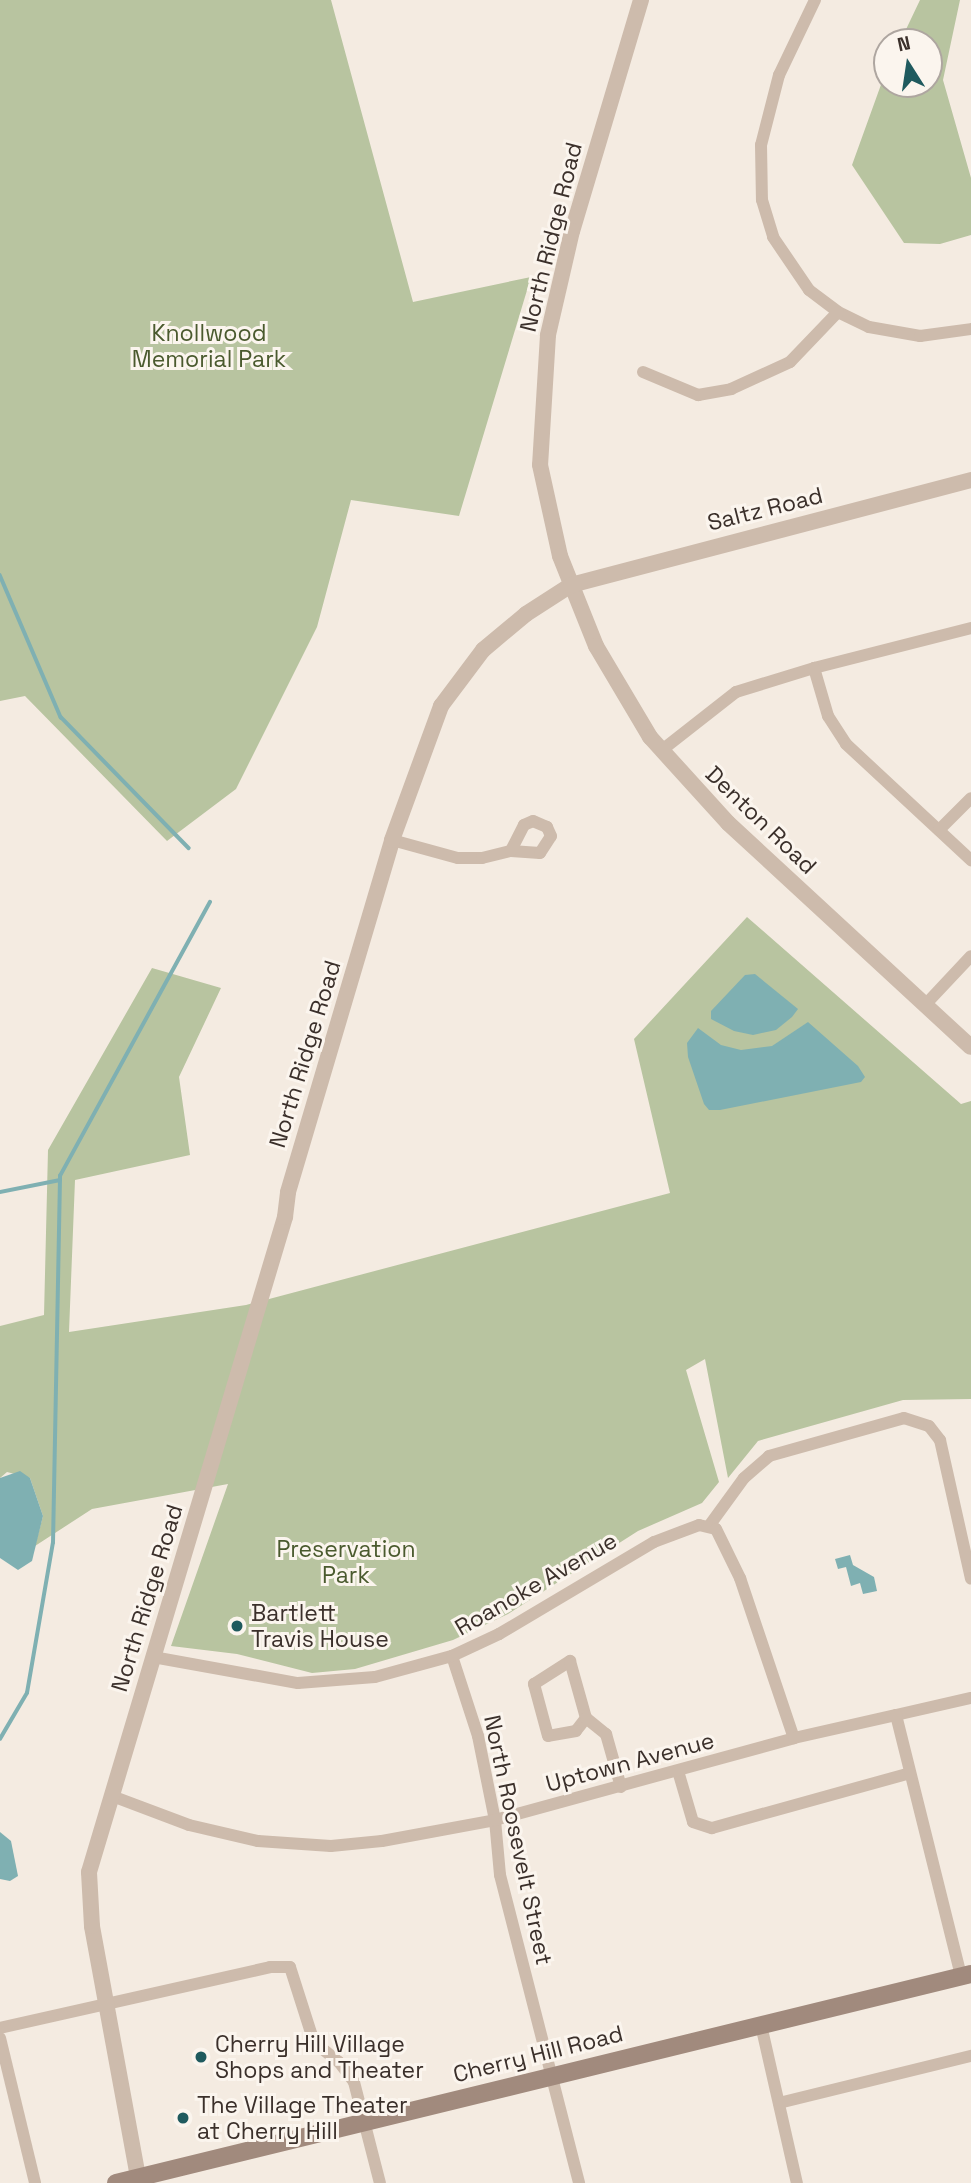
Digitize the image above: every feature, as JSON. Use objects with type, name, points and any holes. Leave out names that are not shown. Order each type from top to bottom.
[{"type":"main road","name":"Cherry Hill Road","points":[[116,2183],[139,2180],[552,2075],[966,1975]]},
{"type":"street","name":"North Ridge Road","points":[[139,2180],[88,1887],[111,1796],[392,840],[427,735],[466,670],[505,630],[571,584],[552,524],[540,465],[548,335],[572,231],[641,0]]},
{"type":"street","points":[[815,0],[792,44],[767,117],[760,183],[767,223],[788,265],[838,312],[869,327],[900,334],[932,336],[971,329]]},
{"type":"street","points":[[643,372],[667,386],[698,395],[731,389],[790,362],[838,312]]},
{"type":"street","name":"Saltz Road","points":[[571,584],[971,480]]},
{"type":"street","name":"Denton Road","points":[[571,584],[611,677],[662,750],[736,830],[971,1047]]},
{"type":"street","points":[[662,750],[736,692],[814,668],[971,628]]},
{"type":"street","points":[[814,668],[828,716],[846,744],[971,860]]},
{"type":"street","points":[[939,830],[971,798]]},
{"type":"street","points":[[392,840],[458,858],[482,858],[511,851]]},
{"type":"street","points":[[925,1005],[971,956]]},
{"type":"street","points":[[794,1738],[758,1621],[720,1536],[709,1526],[744,1478],[769,1456],[904,1418],[929,1426],[940,1440],[971,1579]]},
{"type":"street","name":"Roanoke Avenue","points":[[153,1657],[298,1684],[330,1684],[374,1678],[452,1656],[499,1634],[654,1542],[699,1525],[709,1526]]},
{"type":"street","name":"North Roosevelt Street","points":[[452,1656],[478,1735],[495,1820],[500,1875],[579,2183]]},
{"type":"street","points":[[586,1718],[576,1731],[548,1737],[534,1684],[570,1661],[586,1718],[606,1734],[621,1787]]},
{"type":"street","name":"Uptown Avenue","points":[[111,1796],[225,1834],[297,1844],[382,1841],[495,1820],[794,1738],[971,1698]]},
{"type":"street","points":[[896,1715],[966,1975]]},
{"type":"street","points":[[678,1771],[693,1822],[712,1828],[910,1773]]},
{"type":"street","points":[[0,2028],[86,2007],[108,2006],[270,1967],[290,1967],[314,2042],[339,2062],[354,2082],[380,2183]]},
{"type":"street","points":[[761,2025],[797,2183]]},
{"type":"street","points":[[0,2038],[36,2183]]},
{"type":"street","points":[[779,2103],[971,2056]]},
{"type":"green space","name":"Knollwood Memorial Park","points":[[0,0],[331,0],[413,302],[531,277],[459,516],[351,500],[317,627],[236,789],[167,841],[25,696],[0,701]]},
{"type":"green space","points":[[920,0],[960,0],[943,80],[943,28],[907,28]]},
{"type":"green space","points":[[943,80],[971,178],[971,235],[940,244],[904,243],[852,165],[876,98],[943,98]]},
{"type":"green space","name":"Preservation Park","points":[[747,917],[961,1104],[971,1101],[971,1399],[903,1400],[758,1441],[728,1478],[705,1359],[686,1370],[719,1482],[702,1503],[638,1531],[508,1614],[453,1640],[355,1669],[312,1673],[237,1654],[171,1646],[228,1484],[92,1509],[35,1546],[43,1516],[30,1478],[7,1472],[0,1478],[0,1326],[44,1315],[48,1150],[152,968],[221,988],[179,1077],[190,1155],[75,1180],[69,1332],[246,1305],[670,1193],[634,1039]]},
{"type":"water","points":[[755,974],[798,1009],[792,1017],[776,1030],[753,1035],[734,1031],[711,1019],[711,1011],[745,975]]},
{"type":"water","points":[[808,1022],[858,1066],[865,1077],[861,1082],[709,1110],[704,1104],[688,1057],[687,1043],[698,1028],[721,1045],[741,1050],[772,1046]]},
{"type":"water","points":[[20,1471],[30,1478],[43,1516],[32,1561],[18,1570],[0,1558],[0,1478]]},
{"type":"water","points":[[850,1555],[853,1565],[874,1577],[877,1591],[863,1594],[860,1583],[851,1586],[846,1567],[838,1569],[835,1559]]},
{"type":"water","points":[[0,1832],[11,1841],[18,1876],[10,1881],[0,1879]]},
{"type":"waterway","points":[[0,575],[61,717],[189,848]]},
{"type":"waterway","points":[[0,1739],[27,1693],[53,1543],[60,1176],[210,902]]},
{"type":"waterway","points":[[0,1192],[60,1180]]},
{"type":"place","name":"Bartlett Travis House","points":[[237,1626]]},
{"type":"place","name":"Cherry Hill Village Shops and Theater","points":[[201,2057]]},
{"type":"place","name":"The Village Theater at Cherry Hill","points":[[183,2118]]}]
